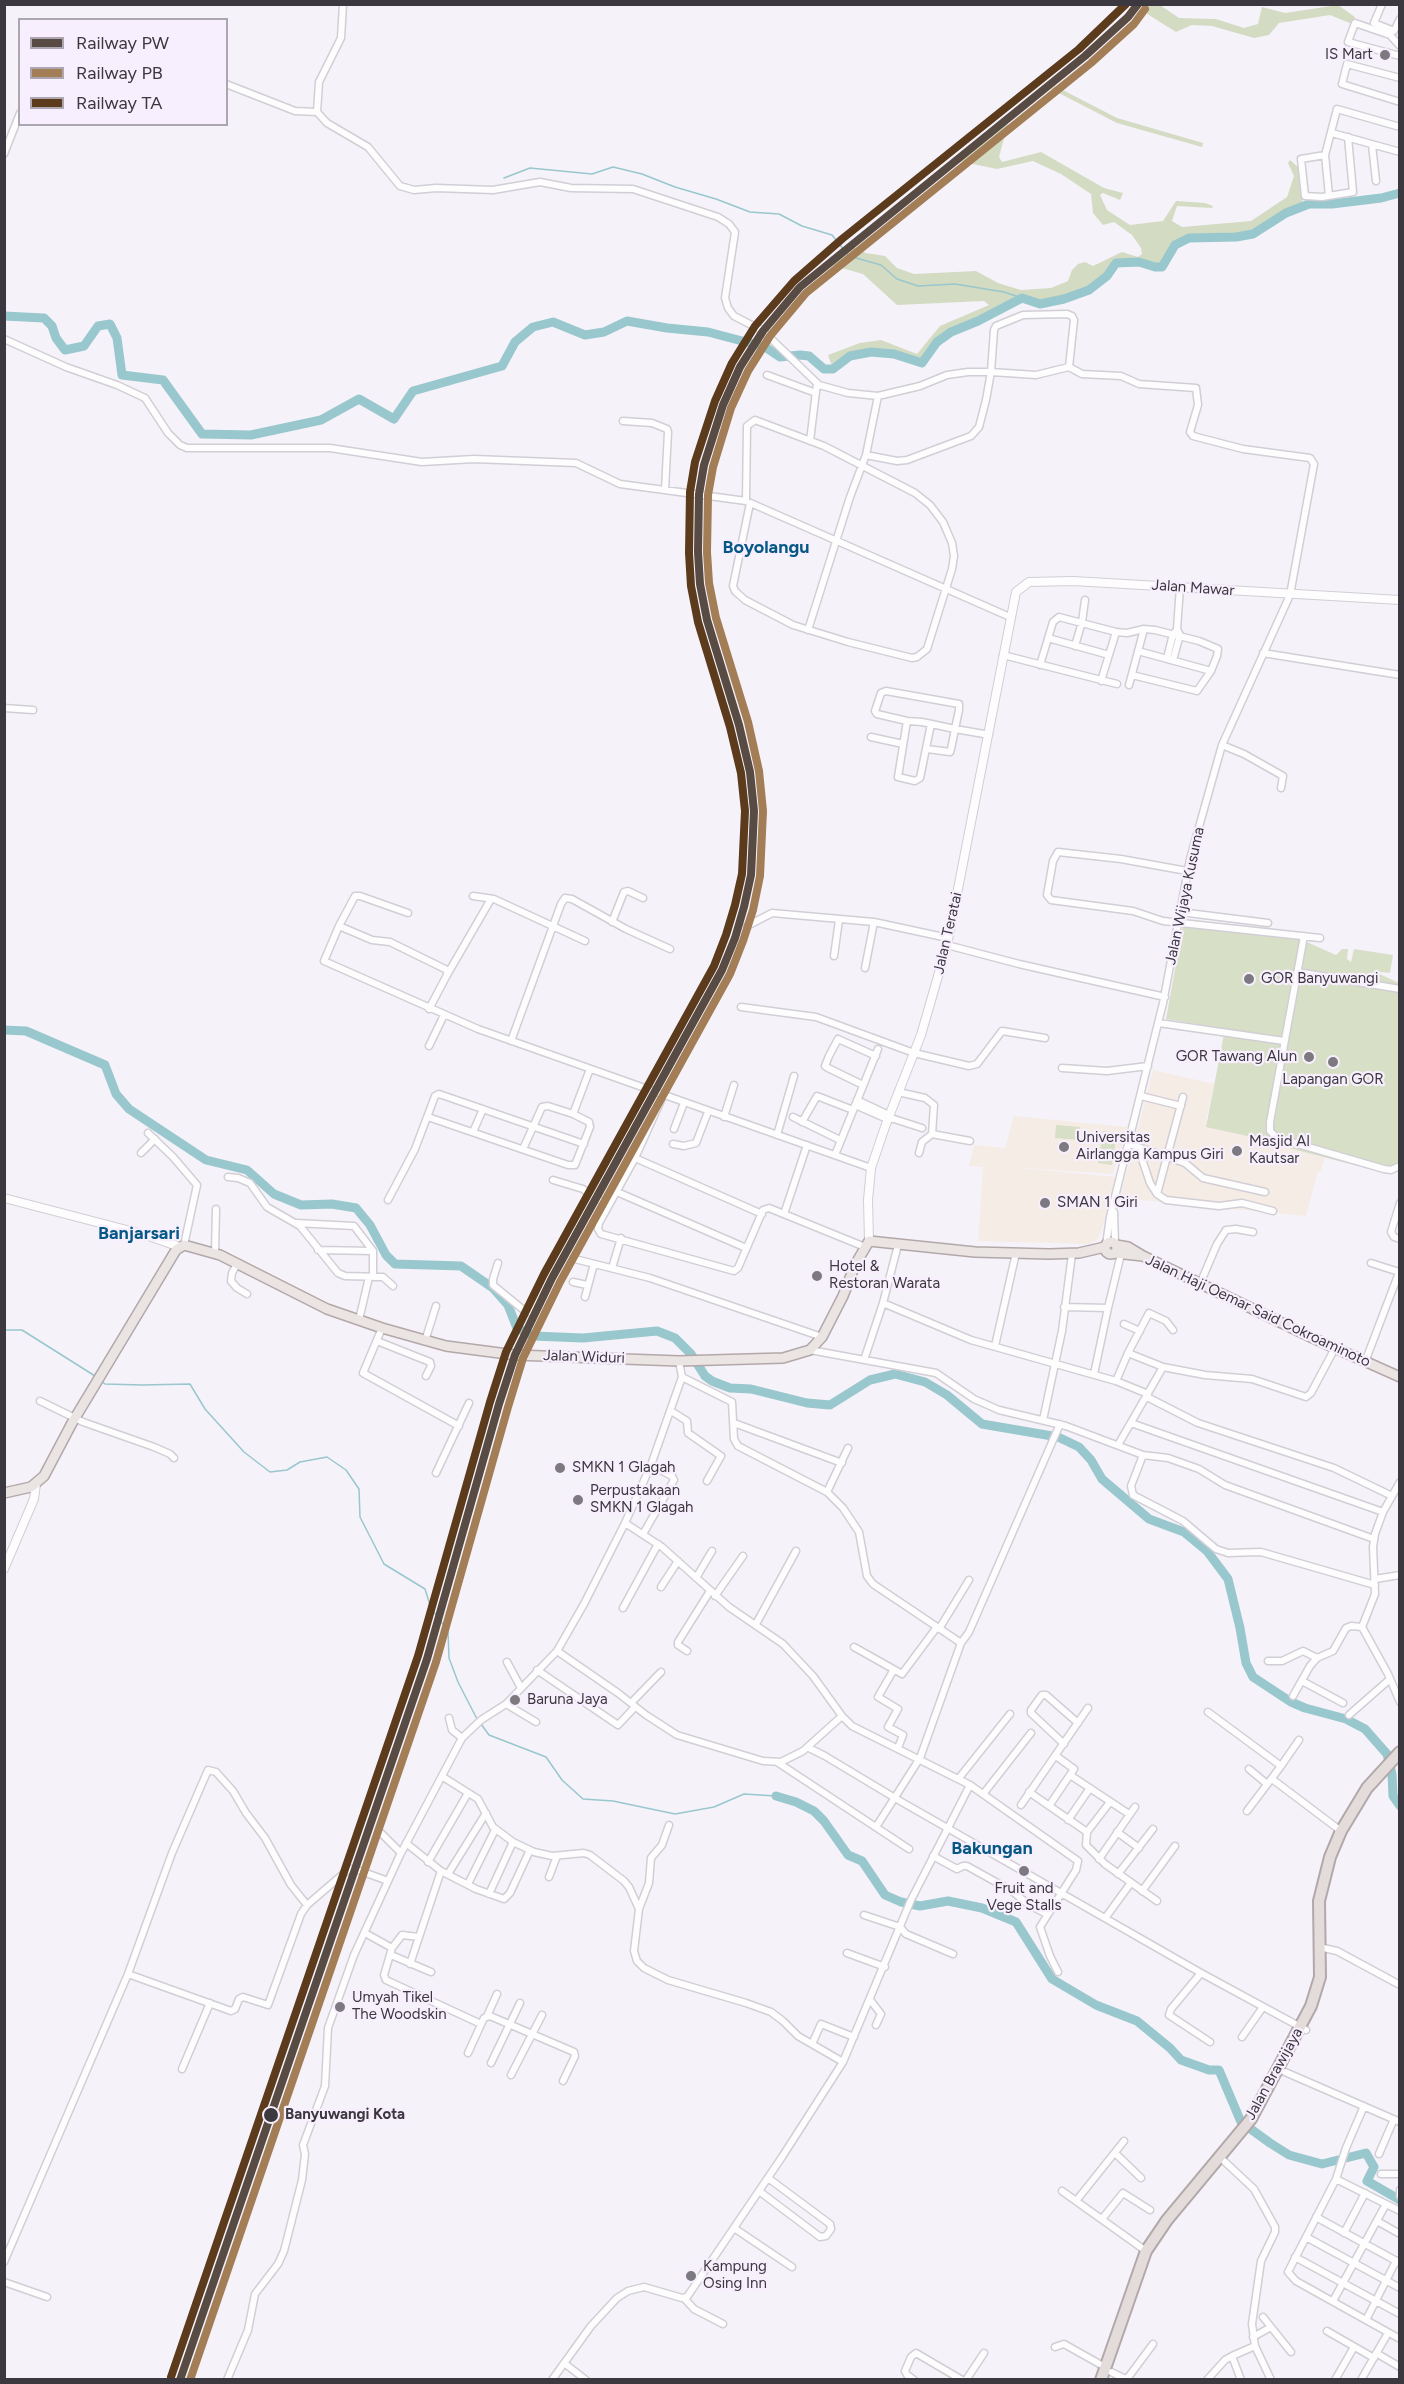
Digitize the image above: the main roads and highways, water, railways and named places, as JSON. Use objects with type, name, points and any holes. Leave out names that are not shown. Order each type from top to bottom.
[{"type":"highway","name":"Jalan Brawijaya","points":[[1322,1947],[1318,1926],[1322,1888],[1330,1857],[1341,1831],[1367,1788],[1398,1755]]},
{"type":"highway","name":"Jalan Brawijaya","points":[[1109,2368],[1146,2251],[1167,2220],[1253,2121],[1285,2072],[1319,1984],[1324,1909],[1337,1854],[1385,1769]]},
{"type":"highway","name":"Jalan Brawijaya","points":[[1253,2121],[1303,2029]]},
{"type":"highway","name":"Jalan Brawijaya","points":[[1101,2379],[1109,2368],[1153,2252],[1169,2228],[1224,2161],[1241,2135]]},
{"type":"main road","name":"Jalan Haji Oemar Said Cokroaminoto","points":[[810,1350],[822,1337],[867,1244],[1016,1253],[1076,1253],[1112,1249],[1143,1256],[1400,1377]]},
{"type":"main road","name":"Jalan Widuri","points":[[4,1493],[25,1490],[36,1484],[46,1471],[75,1417],[176,1250],[182,1246],[213,1252],[235,1268],[327,1309],[359,1320],[379,1335],[425,1341],[464,1350],[681,1361],[783,1358],[810,1350]]},
{"type":"waterway","points":[[504,178],[530,168],[592,174],[613,167],[642,174],[750,212],[779,214],[802,226],[832,235],[849,256],[881,265],[897,279],[918,286],[955,284],[1004,292],[1022,298]]},
{"type":"waterway","points":[[4,316],[44,318],[52,326],[56,338],[65,350],[84,346],[98,326],[110,324],[117,338],[122,375],[163,380],[202,434],[251,435],[321,420],[359,399],[394,419],[413,391],[502,366],[515,342],[533,327],[553,322],[585,335],[604,332],[627,321],[708,332],[765,347],[780,357],[809,356],[824,369],[833,369],[850,356],[871,352],[894,354],[922,363],[937,342],[951,332],[1022,298],[1040,304],[1089,290],[1107,276],[1116,263],[1139,262],[1162,267],[1175,245],[1189,238],[1236,237],[1253,234],[1286,213],[1309,204],[1332,204],[1381,198],[1400,193]]},
{"type":"waterway","points":[[4,1030],[26,1031],[105,1065],[116,1094],[129,1109],[206,1160],[247,1170],[274,1194],[301,1205],[332,1204],[356,1208],[370,1225],[386,1255],[395,1264],[461,1266],[493,1288],[508,1305],[517,1328],[533,1336],[583,1338],[657,1331],[675,1338],[691,1354],[705,1376],[712,1381],[730,1388],[751,1389],[807,1403],[830,1405],[870,1380],[895,1374],[925,1382],[947,1395],[982,1424],[1058,1437],[1079,1447],[1091,1460],[1102,1479],[1149,1519],[1184,1532],[1207,1551],[1228,1579],[1246,1663],[1253,1677],[1291,1702],[1346,1719],[1365,1729],[1387,1754],[1392,1774],[1393,1796],[1400,1806]]},
{"type":"waterway","points":[[4,1330],[22,1330],[95,1376]]},
{"type":"waterway","points":[[101,1381],[105,1384],[190,1384],[205,1409],[244,1452],[270,1472],[287,1470],[300,1462],[327,1457],[346,1470],[359,1489],[360,1517],[384,1564],[425,1589],[431,1608],[448,1631],[449,1658],[458,1682],[478,1721]]},
{"type":"waterway","points":[[481,1724],[489,1735],[546,1757],[562,1780],[583,1799],[613,1801],[675,1814],[714,1807],[744,1794],[776,1796]]},
{"type":"waterway","points":[[776,1796],[814,1811],[848,1855],[862,1861],[885,1895],[901,1902],[920,1906],[948,1901],[982,1908],[1016,1922],[1052,1979],[1096,2005],[1137,2021],[1181,2060],[1209,2070],[1219,2070],[1241,2122],[1270,2143],[1289,2155],[1322,2164],[1366,2153],[1374,2167],[1367,2181],[1400,2200]]},
{"type":"rail line","name":"TA","points":[[171,2377],[418,1656],[506,1352],[544,1274],[714,966],[735,905],[742,874],[745,811],[741,773],[730,727],[698,622],[691,586],[689,553],[690,492],[695,462],[715,401],[732,363],[755,326],[794,281],[842,239],[1079,49],[1126,4]]},
{"type":"rail line","name":"PW","points":[[180,2380],[427,1659],[515,1355],[552,1278],[722,970],[744,907],[751,875],[754,811],[750,772],[739,725],[707,620],[700,584],[698,552],[699,494],[704,465],[723,405],[740,367],[763,331],[800,287],[1085,56],[1128,17],[1138,4]]},
{"type":"rail line","name":"PB","points":[[190,2380],[436,1662],[523,1358],[560,1282],[730,974],[753,910],[760,876],[763,811],[759,771],[748,722],[716,618],[709,583],[707,552],[708,495],[713,467],[731,408],[748,371],[770,336],[806,293],[1091,63],[1134,24],[1145,9]]},
{"type":"place","name":"IS Mart","points":[[1385,55]]},
{"type":"place","name":"GOR Banyuwangi","points":[[1249,979]]},
{"type":"place","name":"GOR Tawang Alun","points":[[1309,1057]]},
{"type":"place","name":"Lapangan GOR","points":[[1333,1062]]},
{"type":"place","name":"Universitas Airlangga Kampus Giri","points":[[1064,1147]]},
{"type":"place","name":"Masjid Al Kautsar","points":[[1237,1151]]},
{"type":"place","name":"SMAN 1 Giri","points":[[1045,1203]]},
{"type":"place","name":"Hotel & Restoran Warata","points":[[817,1276]]},
{"type":"place","name":"SMKN 1 Glagah","points":[[560,1468]]},
{"type":"place","name":"Perpustakaan SMKN 1 Glagah","points":[[578,1500]]},
{"type":"place","name":"Baruna Jaya","points":[[515,1700]]},
{"type":"place","name":"Fruit and Vege Stalls","points":[[1024,1871]]},
{"type":"place","name":"Umyah Tikel The Woodskin","points":[[340,2007]]},
{"type":"place","name":"Banyuwangi Kota","points":[[271,2115]]},
{"type":"place","name":"Kampung Osing Inn","points":[[691,2276]]},
{"type":"district","name":"Boyolangu","points":[[766,548]]},
{"type":"district","name":"Banjarsari","points":[[139,1234]]},
{"type":"district","name":"Bakungan","points":[[992,1849]]}]
